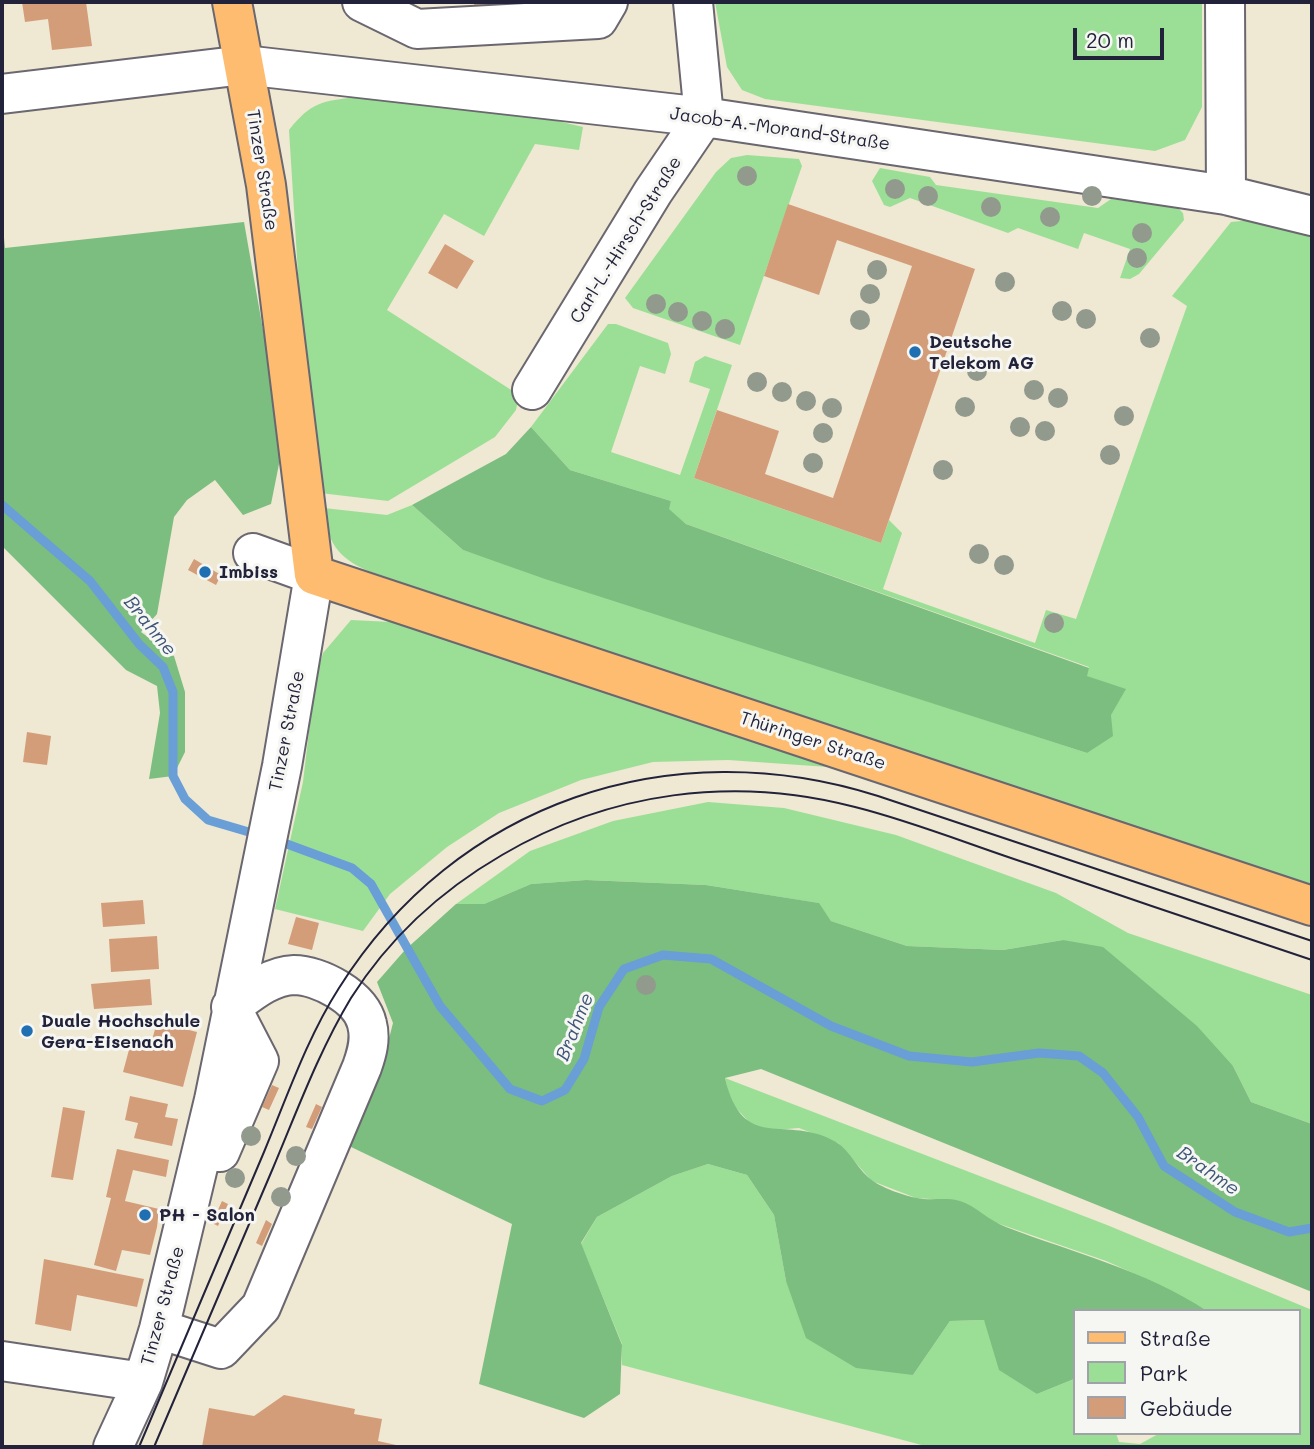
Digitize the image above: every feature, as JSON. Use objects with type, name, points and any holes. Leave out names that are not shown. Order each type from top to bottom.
[{"type":"main road","name":"Tinzer Straße","points":[[232,2],[266,185],[314,575]]},
{"type":"main road","name":"Thüringer Straße","points":[[314,575],[1312,906]]},
{"type":"street","points":[[362,2],[417,29],[598,19],[608,2]]},
{"type":"street","points":[[692,2],[704,117]]},
{"type":"street","points":[[1225,2],[1226,195]]},
{"type":"street","name":"Jacob-A.-Morand-Straße","points":[[2,94],[244,65],[704,117],[1226,195],[1312,216]]},
{"type":"street","name":"Carl-L.-Hirsch-Straße","points":[[532,390],[653,192],[704,117]]},
{"type":"street","points":[[253,553],[314,575]]},
{"type":"street","name":"Tinzer Straße","points":[[113,1447],[143,1382],[159,1329],[214,1100],[262,851],[282,766],[314,575]]},
{"type":"street","points":[[159,1329],[220,1349],[261,1307],[362,1067],[369,1041],[367,1021],[351,999],[314,978],[291,975],[261,985],[231,1007]]},
{"type":"street","points":[[2,1362],[143,1382]]},
{"type":"green space","points":[[715,2],[1202,2],[1202,107],[1185,140],[1155,151],[765,99],[742,90],[727,67]]},
{"type":"green space","points":[[356,97],[532,115],[583,127],[579,150],[535,144],[484,236],[444,214],[387,310],[519,395],[516,410],[495,437],[388,501],[320,493],[315,426],[301,322],[289,130],[311,108]]},
{"type":"green space","points":[[747,155],[799,159],[802,166],[740,345],[633,308],[625,298],[716,172],[731,158]]},
{"type":"green space","points":[[880,168],[930,177],[936,185],[1098,208],[1111,199],[1178,208],[1183,213],[1184,220],[1139,274],[1130,279],[1120,278],[1130,249],[1084,233],[1078,249],[1018,228],[1008,233],[910,198],[890,207],[884,205],[872,181]]},
{"type":"green space","points":[[2,217],[5,248],[244,222],[283,444],[271,504],[243,515],[215,480],[187,500],[174,517],[157,614],[141,632],[174,656],[185,692],[185,752],[173,776],[149,779],[160,713],[157,686],[126,670],[2,546]]},
{"type":"green space","points":[[1251,220],[1312,235],[1312,890],[368,571],[341,554],[331,539],[324,508],[387,515],[412,505],[463,550],[1087,753],[1125,690],[1086,676],[1089,667],[686,524],[668,509],[671,501],[570,470],[531,427],[608,324],[616,324],[668,343],[671,354],[665,374],[640,366],[611,452],[680,475],[710,389],[689,382],[695,362],[705,356],[732,365],[694,478],[881,543],[889,520],[902,533],[883,589],[1035,643],[1046,610],[1076,619],[1187,306],[1172,296],[1231,222]]},
{"type":"green space","points":[[531,427],[570,470],[671,501],[669,509],[686,524],[1089,668],[1087,676],[1126,689],[1111,715],[1113,736],[1087,753],[545,579],[463,550],[412,505],[506,454]]},
{"type":"green space","points":[[351,620],[391,622],[828,767],[728,760],[653,762],[581,780],[499,813],[447,847],[390,894],[363,931],[275,909],[303,782],[315,680],[323,653]]},
{"type":"green space","points":[[708,802],[784,808],[896,835],[1056,893],[1128,933],[1312,995],[1312,1124],[1251,1102],[1233,1066],[1063,940],[1003,950],[907,946],[831,921],[818,903],[706,885],[586,880],[531,884],[484,904],[456,904],[530,851],[613,821]]},
{"type":"green space","points":[[586,880],[706,885],[819,903],[831,921],[907,946],[1003,950],[1063,940],[1103,947],[1197,1026],[1233,1066],[1251,1102],[1312,1124],[1312,1292],[761,1069],[725,1078],[733,1102],[743,1116],[755,1124],[818,1134],[846,1150],[868,1177],[882,1186],[917,1198],[960,1201],[1000,1224],[1134,1273],[1204,1309],[1072,1309],[1072,1380],[1037,1394],[999,1370],[984,1320],[950,1321],[913,1375],[856,1368],[806,1338],[786,1281],[774,1215],[747,1175],[708,1164],[672,1176],[597,1217],[581,1243],[622,1345],[620,1394],[584,1418],[479,1384],[512,1224],[349,1146],[378,1082],[393,1023],[377,982],[405,950],[456,904],[484,904],[531,884]]},
{"type":"green space","points":[[725,1078],[1107,1225],[1312,1310],[1312,1447],[929,1447],[622,1365],[622,1344],[581,1244],[597,1217],[672,1176],[708,1164],[747,1175],[774,1215],[786,1281],[913,1375],[950,1321],[984,1320],[1037,1394],[1072,1380],[1072,1435],[1117,1435],[1119,1442],[1140,1444],[1156,1435],[1300,1435],[1300,1309],[1203,1309],[1106,1261],[991,1221],[959,1201],[916,1198],[872,1181],[838,1143],[799,1128],[775,1130],[754,1127],[731,1103]]},
{"type":"building","points":[[22,2],[86,2],[92,46],[52,50],[48,19],[25,22]]},
{"type":"building","points":[[474,2],[552,2],[553,5],[475,13]]},
{"type":"building","name":"Deutsche Telekom AG","points":[[788,204],[975,269],[881,543],[694,478],[717,410],[779,431],[765,474],[833,498],[912,266],[837,240],[819,295],[764,276]]},
{"type":"building","points":[[445,244],[474,261],[457,289],[428,273]]},
{"type":"building","points":[[194,559],[221,575],[216,585],[188,570]]},
{"type":"building","points":[[27,732],[51,736],[47,765],[23,762]]},
{"type":"building","points":[[143,900],[145,924],[103,927],[101,903]]},
{"type":"building","points":[[296,917],[319,923],[312,950],[288,944]]},
{"type":"building","points":[[157,936],[159,969],[111,972],[109,939]]},
{"type":"building","points":[[150,979],[152,1005],[94,1009],[91,984]]},
{"type":"building","points":[[157,1022],[197,1032],[183,1087],[123,1072],[130,1046],[149,1051]]},
{"type":"building","points":[[272,1085],[279,1088],[269,1110],[262,1107]]},
{"type":"building","points":[[130,1096],[168,1104],[165,1117],[178,1119],[172,1146],[134,1138],[138,1123],[125,1120]]},
{"type":"building","points":[[316,1104],[322,1107],[312,1129],[306,1127]]},
{"type":"building","points":[[63,1107],[85,1111],[73,1180],[51,1177]]},
{"type":"building","points":[[117,1149],[169,1160],[166,1177],[133,1170],[125,1201],[159,1209],[157,1227],[150,1255],[122,1250],[116,1271],[94,1265],[111,1198],[106,1197]]},
{"type":"building","points":[[222,1201],[228,1204],[218,1226],[212,1223]]},
{"type":"building","points":[[266,1220],[272,1224],[262,1246],[256,1243]]},
{"type":"building","points":[[44,1259],[144,1279],[137,1307],[77,1295],[71,1331],[35,1324]]},
{"type":"building","points":[[284,1395],[355,1409],[354,1414],[382,1419],[378,1441],[405,1447],[202,1447],[209,1408],[254,1416]]},
{"type":"waterway","name":"Brahme","points":[[2,505],[90,581],[139,644],[163,667],[173,692],[173,776],[185,799],[208,820],[259,835]]},
{"type":"waterway","name":"Brahme","points":[[276,840],[352,868],[371,884],[440,1006],[510,1089],[542,1101],[565,1090],[584,1059],[599,1007],[624,969],[663,955],[711,959],[831,1026],[909,1056],[972,1062],[1039,1053],[1079,1056],[1103,1073],[1138,1117],[1164,1166],[1235,1212],[1289,1232],[1312,1228]]},
{"type":"tram line","points":[[139,1447],[298,1068],[339,988],[387,924],[443,870],[506,828],[575,798],[647,779],[723,772],[800,778],[878,796],[1312,941]]},
{"type":"tram line","points":[[154,1447],[309,1082],[351,998],[366,976],[399,936],[458,884],[502,855],[585,816],[673,795],[764,792],[809,797],[900,820],[1312,960]]},
{"type":"place","name":"Deutsche Telekom AG","points":[[915,352]]},
{"type":"place","name":"Imbiss","points":[[205,572]]},
{"type":"place","name":"Duale Hochschule Gera-Eisenach","points":[[27,1031]]},
{"type":"place","name":"PH - Salon","points":[[145,1215]]}]
